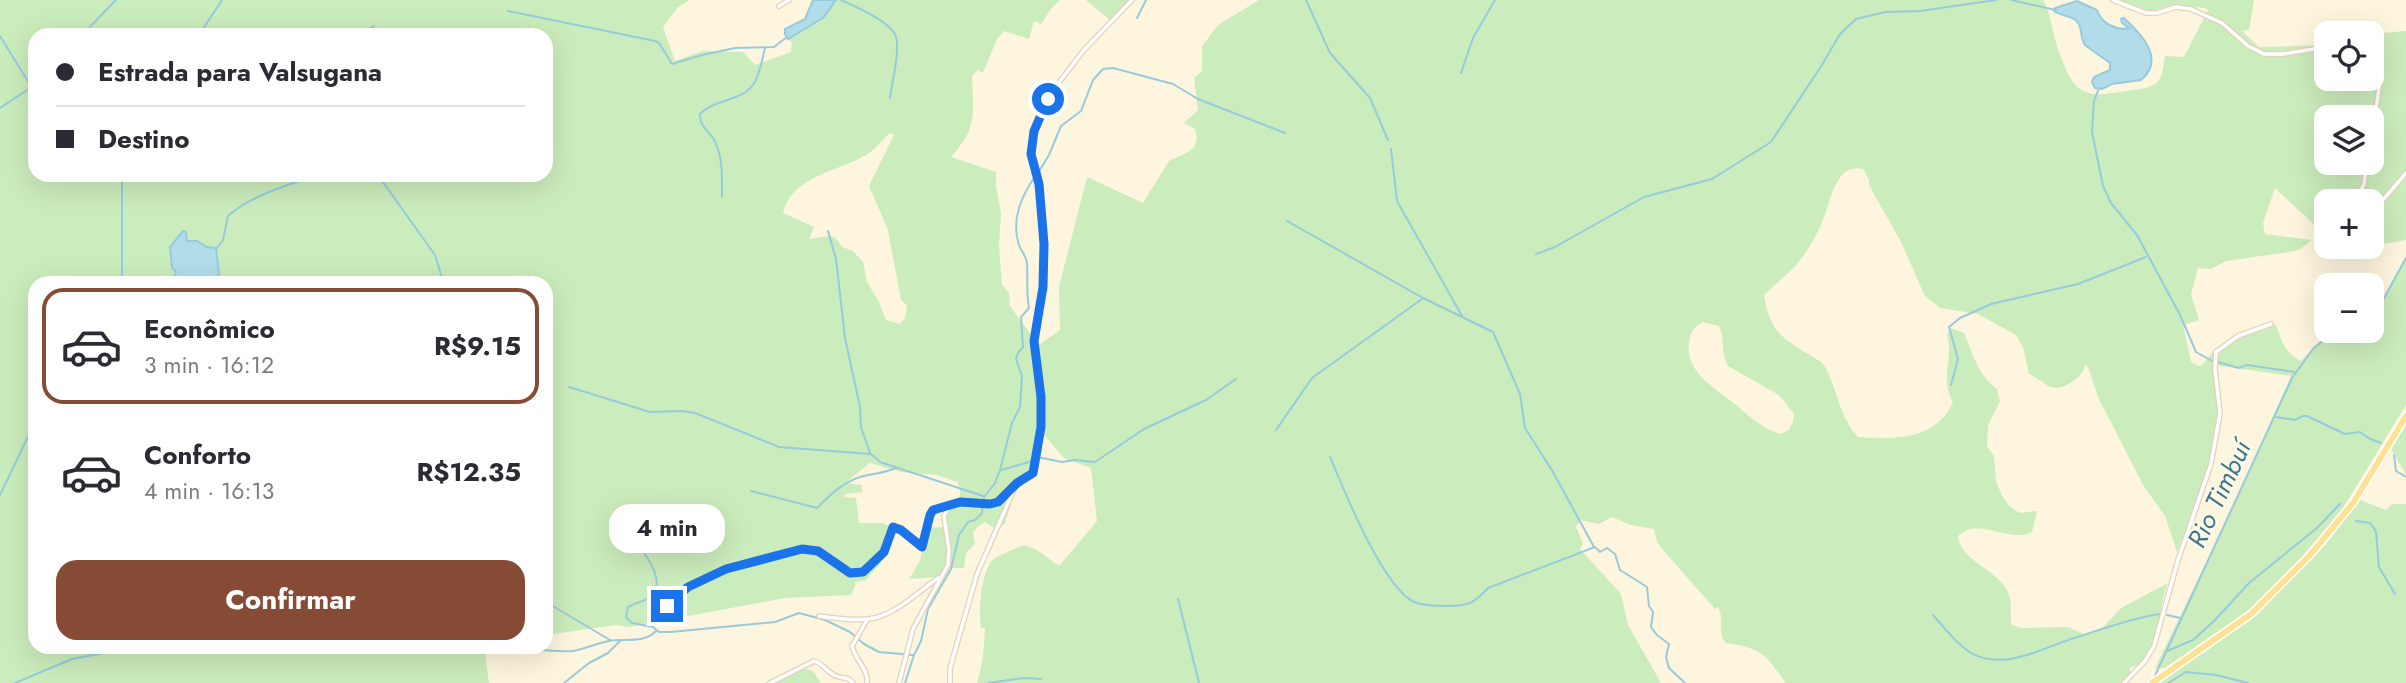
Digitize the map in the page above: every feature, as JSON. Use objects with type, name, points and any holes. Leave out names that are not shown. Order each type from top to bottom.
[{"type":"main road","points":[[2155,681],[2251,614],[2310,555],[2353,503],[2406,416]]},
{"type":"street","points":[[779,6],[789,0]]},
{"type":"street","points":[[652,610],[670,604],[688,587],[726,569],[802,549],[818,551],[850,573],[863,572],[884,552],[893,527],[922,547],[931,512],[955,503],[993,503],[1001,500],[1017,483],[1035,471],[1041,427],[1041,397],[1034,341],[1043,287],[1044,244],[1039,184],[1031,154],[1034,131],[1048,99],[1075,61],[1132,0]]},
{"type":"street","points":[[2113,0],[2146,13],[2157,13],[2176,7],[2191,9],[2222,23],[2248,46],[2264,54],[2314,49]]},
{"type":"street","points":[[2384,199],[2406,173]]},
{"type":"street","points":[[2124,683],[2145,661],[2154,646],[2178,560],[2211,464],[2220,414],[2216,352],[2238,337],[2271,324]]},
{"type":"street","points":[[950,683],[950,668],[977,574],[1017,483]]},
{"type":"street","points":[[899,683],[913,629],[948,565],[945,513],[955,503]]},
{"type":"street","points":[[818,616],[867,619],[890,611],[940,577]]},
{"type":"street","points":[[867,619],[852,646],[856,659],[867,676],[867,683]]},
{"type":"street","points":[[770,683],[814,661],[821,663],[834,675],[848,678],[853,683]]},
{"type":"green space","points":[[0,0],[690,0],[678,7],[663,27],[675,61],[703,51],[743,52],[755,65],[791,52],[792,43],[788,39],[803,31],[836,3],[836,0],[1060,0],[1041,24],[1034,21],[1029,39],[1004,31],[997,39],[983,73],[978,70],[972,76],[970,128],[951,157],[996,172],[1001,213],[999,245],[1002,285],[1009,293],[1010,306],[1034,339],[1034,348],[1060,330],[1059,287],[1087,177],[1143,203],[1169,161],[1194,147],[1197,139],[1195,129],[1184,123],[1198,110],[1194,78],[1202,71],[1202,46],[1218,25],[1259,0],[2043,0],[2057,47],[2069,75],[2082,90],[2099,94],[2142,88],[2158,82],[2165,56],[2184,57],[2208,10],[2172,5],[2152,11],[2138,9],[2117,0],[2254,0],[2249,30],[2242,31],[2259,47],[2314,45],[2314,91],[2384,91],[2384,33],[2406,31],[2406,240],[2384,244],[2384,189],[2314,189],[2314,225],[2275,188],[2263,223],[2265,234],[2312,240],[2299,250],[2226,261],[2211,269],[2198,268],[2191,294],[2199,320],[2183,325],[2191,362],[2198,366],[2213,352],[2255,331],[2276,325],[2288,351],[2301,361],[2319,343],[2384,343],[2384,297],[2406,256],[2406,405],[2340,513],[2293,567],[2245,614],[2165,668],[2155,668],[2229,515],[2291,376],[2214,365],[2218,398],[2217,427],[2203,482],[2177,552],[2165,516],[2143,485],[2098,397],[2088,367],[2085,365],[2080,376],[2070,383],[2053,388],[2029,374],[2023,347],[2016,335],[1978,314],[1940,308],[1925,296],[1901,242],[1863,169],[1852,169],[1843,174],[1806,252],[1793,269],[1764,295],[1769,316],[1777,331],[1824,365],[1847,421],[1858,437],[1913,435],[1925,431],[1946,415],[1953,402],[1947,384],[1947,334],[1951,328],[1964,333],[1977,364],[1985,378],[1997,389],[2000,401],[1988,425],[1987,446],[1994,456],[1996,481],[2002,496],[2010,507],[2020,513],[2037,511],[2032,532],[2013,535],[1975,529],[1958,536],[1960,545],[1972,559],[2003,584],[2009,596],[2012,625],[2021,628],[2068,627],[2084,634],[2102,628],[2121,608],[2168,583],[2153,644],[2141,663],[2130,668],[2130,673],[2120,683],[1786,683],[1762,654],[1748,647],[1726,643],[1718,607],[1715,609],[1664,551],[1657,542],[1654,529],[1631,525],[1612,517],[1599,524],[1580,520],[1576,527],[1583,543],[1580,549],[1621,594],[1628,625],[1661,683],[977,683],[985,628],[981,628],[980,602],[983,581],[990,564],[994,559],[1024,545],[1037,550],[1059,566],[1097,521],[1091,468],[1064,458],[1044,435],[1038,446],[1034,474],[1015,492],[1005,523],[997,530],[985,522],[978,526],[973,533],[975,544],[966,553],[964,568],[945,568],[936,577],[909,579],[920,561],[926,528],[944,527],[945,513],[960,496],[957,482],[937,475],[901,472],[870,463],[845,483],[862,485],[862,492],[845,494],[844,497],[856,498],[859,523],[883,523],[890,527],[885,535],[887,549],[880,564],[866,580],[854,582],[856,584],[851,595],[785,598],[628,627],[616,625],[553,634],[553,276],[28,276],[28,654],[485,654],[489,683],[0,683]],"holes":[[[890,133],[894,135],[869,186],[888,230],[901,300],[907,305],[905,318],[900,324],[886,320],[867,282],[863,262],[853,251],[842,247],[836,238],[830,236],[809,239],[814,227],[783,213],[788,201],[806,183],[866,155]],[[1703,322],[1719,326],[1728,366],[1779,395],[1794,414],[1789,430],[1781,434],[1762,426],[1711,386],[1697,371],[1689,354],[1690,336]]]},
{"type":"green space","points":[[1086,0],[1130,0],[1111,21]]},
{"type":"green space","points":[[2406,422],[2406,475],[2391,449]]},
{"type":"green space","points":[[2360,500],[2386,510],[2392,504],[2406,504],[2406,683],[2156,683],[2255,617],[2326,544]]},
{"type":"green space","points":[[805,664],[806,669],[813,671],[821,683],[765,683]]},
{"type":"water","points":[[813,0],[836,0],[824,17],[788,39],[785,29],[805,19]]},
{"type":"water","points":[[2077,1],[2097,10],[2102,19],[2110,25],[2129,28],[2122,23],[2121,19],[2124,18],[2137,31],[2151,55],[2148,72],[2141,80],[2112,84],[2102,89],[2095,88],[2092,82],[2094,77],[2110,70],[2110,63],[2085,45],[2076,20],[2054,11],[2055,8]]},
{"type":"water","points":[[183,231],[186,232],[187,241],[197,241],[207,247],[216,248],[218,276],[174,276],[176,272],[172,268],[170,247]]},
{"type":"waterway","points":[[89,28],[116,0]]},
{"type":"waterway","points":[[204,28],[222,0]]},
{"type":"waterway","points":[[841,0],[881,20],[893,31],[897,43],[890,98]]},
{"type":"waterway","points":[[1137,18],[1146,0]]},
{"type":"waterway","points":[[1306,0],[1330,53],[1370,98],[1388,140]]},
{"type":"waterway","points":[[1461,73],[1473,38],[1495,0]]},
{"type":"waterway","points":[[1536,254],[1555,247],[1644,197],[1712,179],[1771,142],[1840,34],[1856,19],[1885,12],[1920,11],[1996,0]]},
{"type":"waterway","points":[[2011,0],[2056,10]]},
{"type":"waterway","points":[[508,11],[655,41],[672,64],[735,48],[774,47],[787,37]]},
{"type":"waterway","points":[[370,28],[374,26]]},
{"type":"waterway","points":[[0,36],[28,82]]},
{"type":"waterway","points":[[722,197],[720,157],[714,140],[700,119],[700,114],[748,91],[759,72],[765,48]]},
{"type":"waterway","points":[[1038,173],[1061,126],[1081,111],[1093,80],[1103,69],[1113,68],[1173,84],[1198,99],[1285,133]]},
{"type":"waterway","points":[[2099,88],[2094,101],[2092,132],[2103,186],[2111,203],[2137,235],[2180,315],[2196,352],[2212,361]]},
{"type":"waterway","points":[[0,108],[28,90]]},
{"type":"waterway","points":[[1391,149],[1397,201],[1462,316]]},
{"type":"waterway","points":[[905,683],[921,641],[928,609],[951,569],[959,535],[968,522],[975,520],[982,513],[984,497],[995,483],[1012,423],[1020,407],[1022,376],[1016,359],[1023,347],[1021,317],[1029,308],[1027,261],[1019,245],[1016,227],[1021,201],[1034,178]]},
{"type":"waterway","points":[[122,182],[122,276]]},
{"type":"waterway","points":[[216,249],[223,240],[228,216],[260,196],[299,182]]},
{"type":"waterway","points":[[383,182],[435,255],[442,276]]},
{"type":"waterway","points":[[1287,221],[1423,298],[1493,332],[1520,394],[1525,428],[1553,472],[1594,547]]},
{"type":"waterway","points":[[828,231],[836,259],[845,338],[860,407],[861,427],[870,453]]},
{"type":"waterway","points":[[1951,385],[1958,359],[1949,327],[1960,318],[1991,304],[2078,284],[2146,257]]},
{"type":"waterway","name":"Rio Timbuí","points":[[2384,298],[2406,258]]},
{"type":"waterway","points":[[1276,430],[1312,378],[1422,299]]},
{"type":"waterway","name":"Rio Timbuí","points":[[2154,678],[2292,378],[2320,343]]},
{"type":"waterway","points":[[2218,362],[2239,368],[2247,365],[2294,372]]},
{"type":"waterway","points":[[1001,470],[1037,457],[1062,462],[1095,462],[1144,429],[1206,400],[1236,379]]},
{"type":"waterway","points":[[569,387],[650,412],[695,413],[779,447],[871,454],[880,462],[983,496]]},
{"type":"waterway","points":[[2276,417],[2295,420],[2307,416],[2345,434],[2360,432],[2381,443]]},
{"type":"waterway","points":[[0,495],[28,437]]},
{"type":"waterway","points":[[2394,455],[2396,471],[2406,477]]},
{"type":"waterway","points":[[1330,457],[1377,558],[1402,593],[1414,602],[1434,606],[1465,605],[1474,601],[1488,588],[1595,547],[1600,552],[1607,548],[1615,554],[1620,570],[1647,587],[1649,606],[1653,612],[1651,627],[1669,644],[1666,657],[1669,668],[1685,683]]},
{"type":"waterway","points":[[751,491],[817,508],[846,483],[895,468]]},
{"type":"waterway","points":[[2167,651],[2193,640],[2249,583],[2317,528],[2340,504]]},
{"type":"waterway","points":[[2356,521],[2370,523],[2376,531],[2379,567],[2395,594]]},
{"type":"waterway","points":[[634,538],[653,568],[657,585],[649,598],[628,607],[626,617],[632,623],[653,627],[659,632],[671,632],[775,622],[799,613],[825,620],[850,632],[879,652],[913,655]]},
{"type":"waterway","points":[[1178,599],[1199,683]]},
{"type":"waterway","points":[[553,606],[610,640]]},
{"type":"waterway","points":[[1933,615],[1955,640],[1971,653],[1996,660],[2035,653],[2115,625],[2160,614]]},
{"type":"waterway","points":[[2167,615],[2180,618]]},
{"type":"waterway","points":[[553,650],[573,651],[609,641],[646,638],[656,631]]},
{"type":"waterway","points":[[564,683],[589,663],[608,653],[621,640]]},
{"type":"waterway","points":[[15,683],[72,659],[98,654]]},
{"type":"waterway","points":[[2168,683],[2186,672],[2216,675],[2248,683]]},
{"type":"waterway","points":[[988,683],[1024,678],[1041,679]]},
{"type":"route","points":[[667,606],[688,587],[726,569],[802,549],[818,551],[850,573],[863,572],[884,552],[893,527],[922,547],[933,510],[960,502],[998,502],[1017,483],[1033,473],[1042,409],[1034,341],[1043,287],[1044,244],[1040,191],[1033,169],[1031,146],[1034,131],[1048,99]]}]
